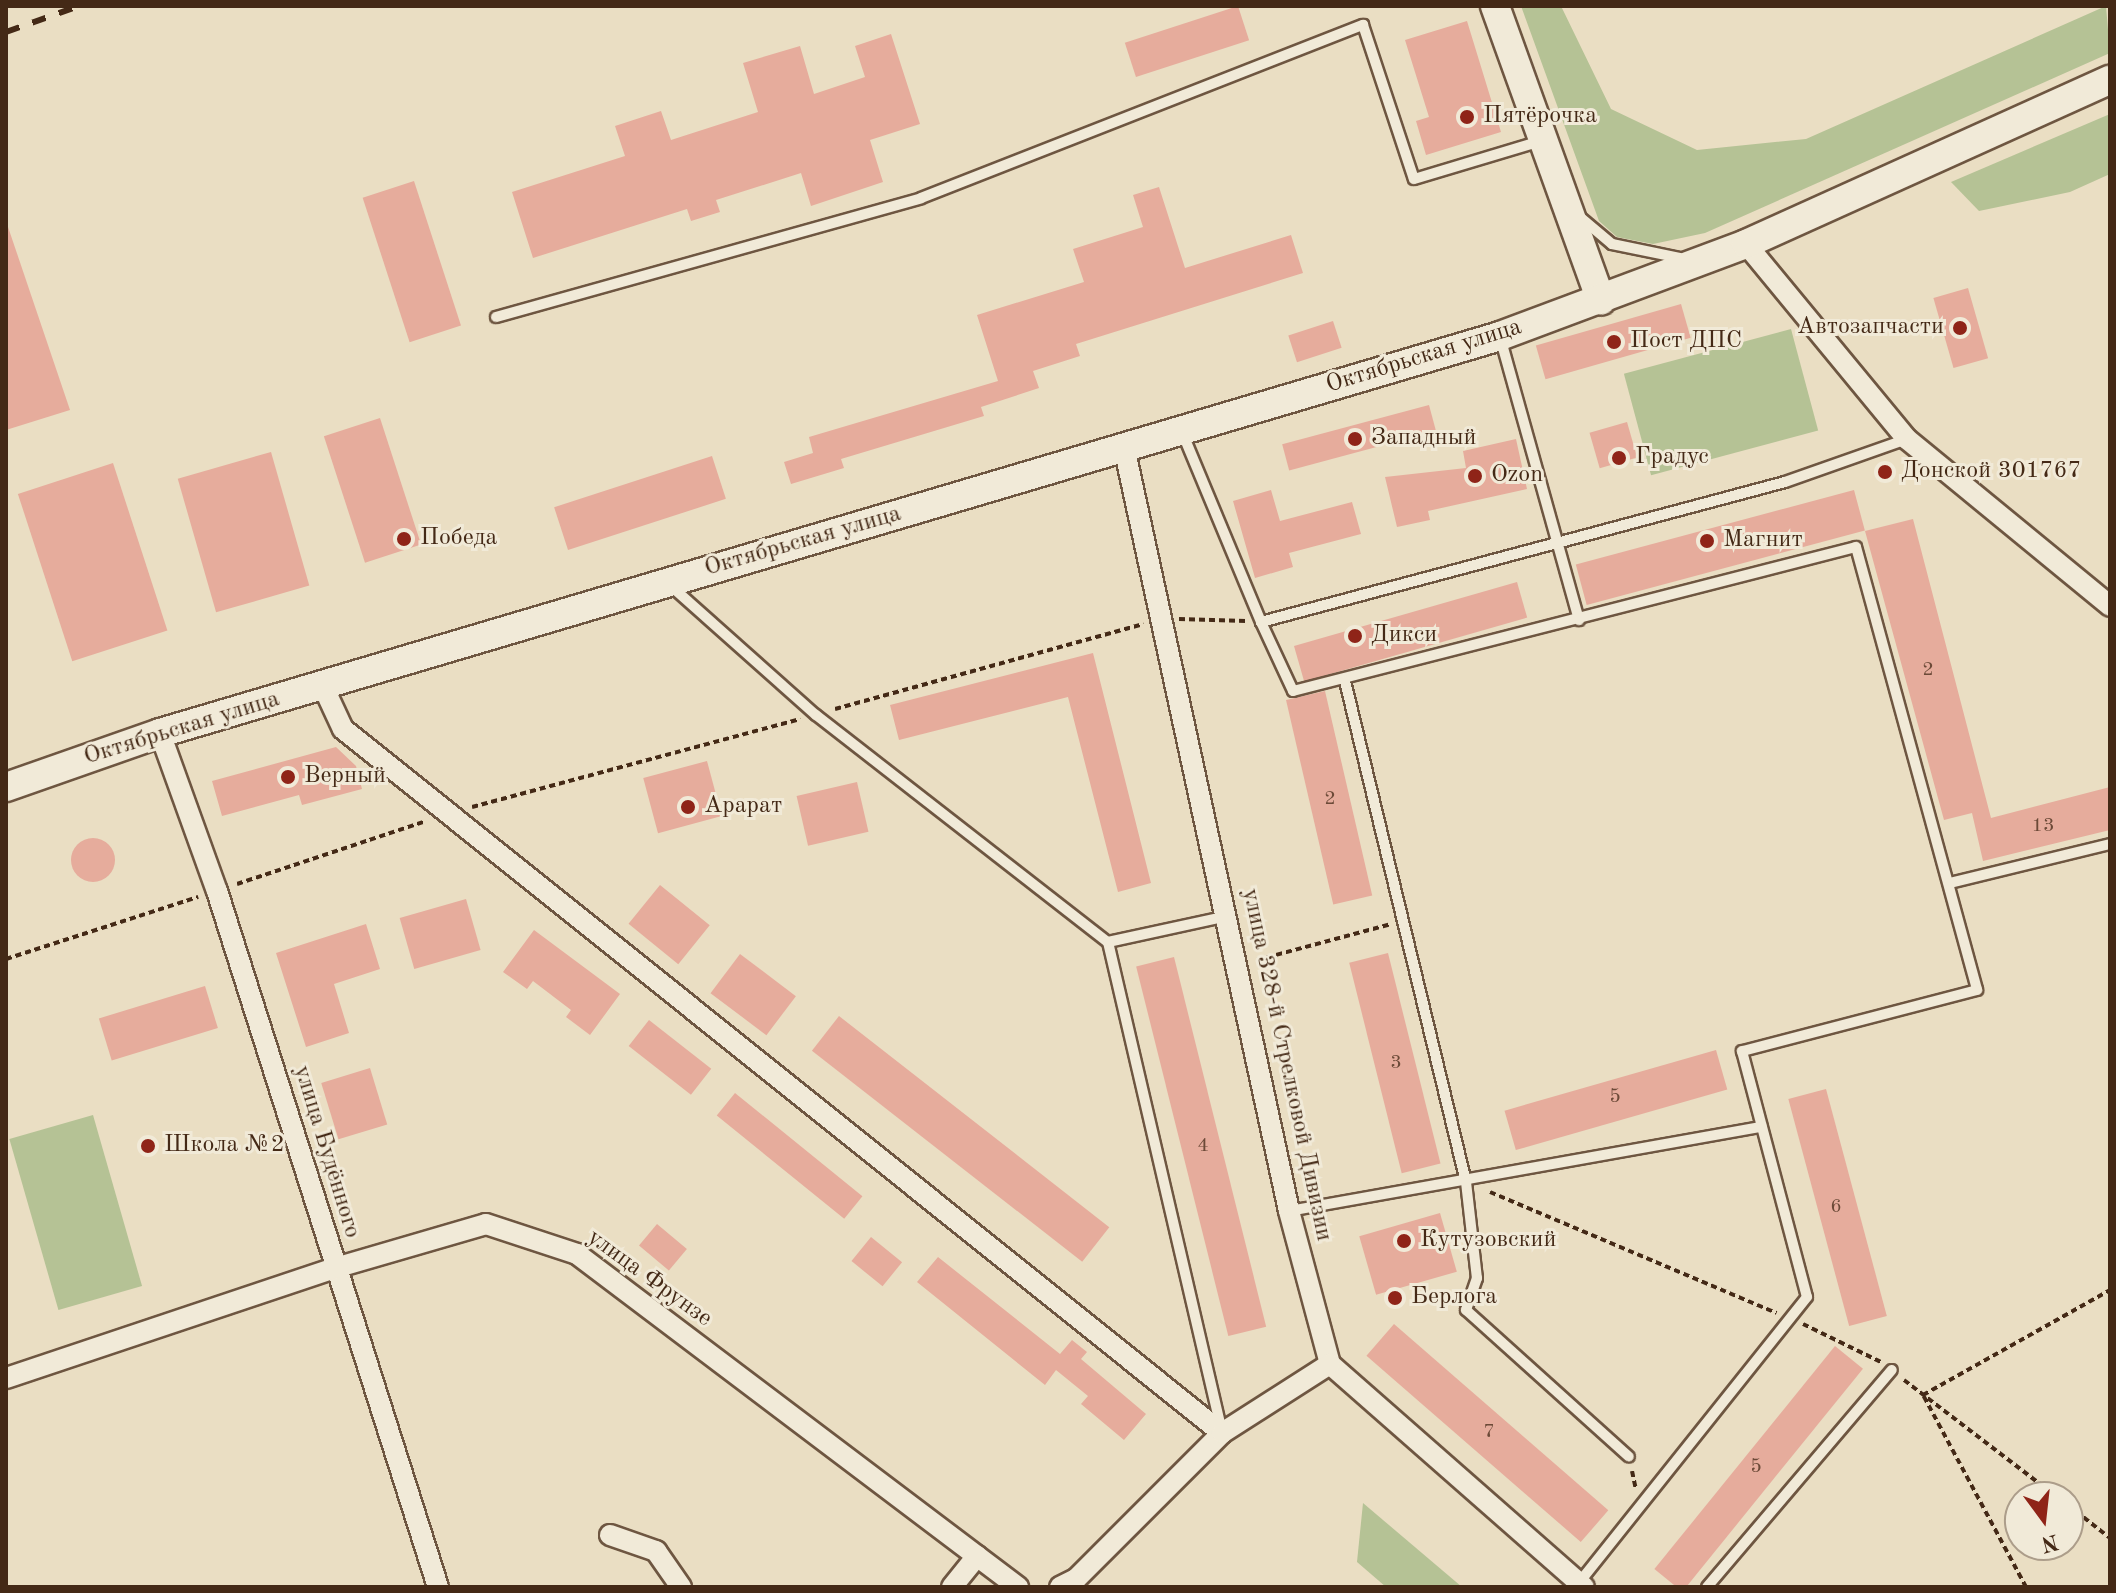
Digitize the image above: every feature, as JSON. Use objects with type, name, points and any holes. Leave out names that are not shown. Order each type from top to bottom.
[{"type":"main road","points":[[1495,6],[1601,301]]},
{"type":"main road","name":"Октябрьская улица","points":[[6,787],[160,733],[1500,336],[1601,301],[1746,244],[2110,80]]},
{"type":"street","points":[[1746,244],[1907,439],[2110,606]]},
{"type":"street","name":"улица 328-й Стрелковой Дивизии","points":[[1124,447],[1165,618],[1289,1211],[1330,1364]]},
{"type":"street","points":[[323,686],[343,729],[1222,1433]]},
{"type":"street","name":"улица Будённого","points":[[160,733],[217,891],[438,1587]]},
{"type":"street","name":"улица Фрунзе","points":[[6,1378],[335,1268],[486,1224],[577,1254],[1018,1587]]},
{"type":"street","points":[[1060,1587],[1076,1579],[1222,1433],[1330,1364],[1582,1585]]},
{"type":"street","points":[[610,1535],[656,1551],[681,1587]]},
{"type":"street","points":[[952,1587],[977,1556]]},
{"type":"lane","points":[[496,317],[921,198],[1363,25],[1414,179],[1548,153],[1579,216],[1612,244],[1656,258],[1710,258]]},
{"type":"lane","points":[[1500,336],[1579,620]]},
{"type":"lane","points":[[1182,430],[1261,622],[1293,691],[1345,681],[1856,547],[1977,990],[1742,1051],[1807,1297],[1639,1505],[1582,1585]]},
{"type":"lane","points":[[1261,622],[1785,482],[1907,439]]},
{"type":"lane","points":[[667,582],[816,715],[1108,942],[1222,1433]]},
{"type":"lane","points":[[1345,681],[1466,1182],[1477,1278],[1466,1310],[1629,1457]]},
{"type":"lane","points":[[1950,883],[2110,844]]},
{"type":"lane","points":[[1108,942],[1227,916]]},
{"type":"lane","points":[[1289,1211],[1762,1127]]},
{"type":"lane","points":[[1707,1587],[1892,1370]]},
{"type":"path","points":[[6,959],[447,814],[1165,618],[1261,622]]},
{"type":"path","points":[[1237,966],[1405,921]]},
{"type":"path","points":[[2026,1587],[1923,1395],[2110,1290]]},
{"type":"path","points":[[1629,1457],[1639,1505]]},
{"type":"path","points":[[2084,1518],[2110,1538]]},
{"type":"green space","points":[[1521,6],[1561,6],[1611,109],[1697,150],[1806,139],[2106,6],[2110,53],[1705,233],[1653,244],[1617,237],[1599,221]]},
{"type":"green space","points":[[2110,114],[2110,174],[2070,192],[1979,211],[1951,182]]},
{"type":"green space","points":[[1791,329],[1818,430],[1651,475],[1624,374]]},
{"type":"green space","points":[[93,1115],[142,1286],[58,1310],[9,1139]]},
{"type":"green space","points":[[1363,1503],[1462,1587],[1386,1587],[1357,1562]]},
{"type":"building","points":[[1238,6],[1249,40],[1136,77],[1125,43]]},
{"type":"building","points":[[1467,21],[1501,132],[1426,155],[1416,121],[1429,117],[1405,40]]},
{"type":"building","points":[[891,34],[920,124],[870,140],[883,182],[811,206],[801,173],[716,200],[720,212],[691,221],[687,209],[533,258],[512,192],[625,156],[615,126],[661,111],[671,140],[758,112],[743,63],[800,46],[814,94],[865,77],[855,46]]},
{"type":"building","points":[[414,181],[461,326],[410,342],[363,198]]},
{"type":"building","points":[[1159,187],[1185,268],[1291,235],[1303,273],[1076,344],[1080,356],[1033,371],[1039,388],[981,407],[984,416],[841,459],[844,468],[791,484],[784,462],[813,453],[809,437],[998,381],[977,315],[1084,282],[1073,249],[1143,227],[1133,195]]},
{"type":"building","points":[[6,221],[70,410],[6,430]]},
{"type":"building","name":"Автозапчасти","points":[[1968,288],[1988,358],[1954,368],[1933,298]]},
{"type":"building","name":"Пост ДПС","points":[[1681,304],[1691,338],[1545,379],[1536,346]]},
{"type":"building","points":[[1333,321],[1342,348],[1297,362],[1288,336]]},
{"type":"building","points":[[1429,405],[1436,431],[1289,470],[1282,444]]},
{"type":"building","points":[[380,418],[421,544],[365,563],[324,436]]},
{"type":"building","points":[[1627,422],[1637,458],[1600,468],[1590,433]]},
{"type":"building","points":[[1516,439],[1527,489],[1428,511],[1430,520],[1397,527],[1385,477],[1466,468],[1463,451]]},
{"type":"building","points":[[271,452],[309,586],[216,612],[178,479]]},
{"type":"building","points":[[712,456],[726,499],[568,550],[554,507]]},
{"type":"building","points":[[113,463],[167,630],[72,661],[18,494]]},
{"type":"building","points":[[1271,490],[1280,521],[1352,502],[1361,534],[1289,553],[1293,567],[1255,578],[1233,501]]},
{"type":"building","points":[[1854,490],[1865,531],[1587,605],[1576,565]]},
{"type":"building","points":[[1913,519],[1991,818],[2110,787],[2110,830],[1983,861],[1972,813],[1944,820],[1865,531]]},
{"type":"building","points":[[1517,582],[1527,618],[1304,682],[1294,646]]},
{"type":"building","points":[[1093,653],[1151,883],[1118,892],[1068,697],[899,740],[890,705]]},
{"type":"building","points":[[1325,691],[1372,896],[1333,905],[1286,700]]},
{"type":"building","points":[[336,747],[356,766],[362,789],[302,805],[299,795],[222,816],[212,781]]},
{"type":"building","points":[[707,761],[722,816],[658,833],[643,778]]},
{"type":"building","points":[[857,782],[868,832],[808,846],[797,796]]},
{"type":"building","points":[[93,838],[108,845],[115,860],[108,875],[93,882],[78,875],[71,860],[78,845]]},
{"type":"building","points":[[660,885],[710,925],[678,964],[629,924]]},
{"type":"building","points":[[466,899],[481,950],[414,969],[400,918]]},
{"type":"building","points":[[366,924],[380,969],[334,984],[349,1033],[306,1047],[276,953]]},
{"type":"building","points":[[534,930],[620,994],[590,1035],[566,1017],[571,1010],[533,981],[527,989],[503,972]]},
{"type":"building","points":[[1388,953],[1440,1164],[1402,1173],[1349,963]]},
{"type":"building","points":[[740,954],[796,996],[766,1035],[711,993]]},
{"type":"building","points":[[1174,957],[1266,1327],[1228,1336],[1136,966]]},
{"type":"building","points":[[205,986],[218,1028],[112,1061],[99,1018]]},
{"type":"building","points":[[839,1016],[1109,1227],[1082,1262],[812,1051]]},
{"type":"building","points":[[649,1020],[711,1069],[691,1095],[629,1046]]},
{"type":"building","points":[[1716,1050],[1727,1089],[1516,1150],[1505,1111]]},
{"type":"building","points":[[370,1068],[387,1124],[338,1139],[321,1083]]},
{"type":"building","points":[[1826,1089],[1887,1316],[1849,1326],[1788,1099]]},
{"type":"building","points":[[735,1093],[862,1196],[844,1219],[717,1116]]},
{"type":"building","points":[[1440,1213],[1457,1272],[1376,1295],[1359,1236]]},
{"type":"building","points":[[657,1224],[687,1249],[669,1271],[639,1245]]},
{"type":"building","points":[[871,1237],[902,1262],[883,1286],[851,1261]]},
{"type":"building","points":[[938,1257],[1060,1354],[1072,1340],[1087,1352],[1081,1359],[1146,1414],[1124,1440],[1081,1404],[1088,1396],[1056,1370],[1045,1385],[917,1282]]},
{"type":"building","points":[[1394,1324],[1608,1510],[1581,1542],[1366,1356]]},
{"type":"building","points":[[1835,1346],[1863,1369],[1686,1587],[1677,1587],[1654,1569]]},
{"type":"railway","points":[[6,32],[79,6]]},
{"type":"place","name":"Пятёрочка","points":[[1467,117]]},
{"type":"place","name":"Автозапчасти","points":[[1960,328]]},
{"type":"place","name":"Пост ДПС","points":[[1614,342]]},
{"type":"place","name":"Западный","points":[[1355,439]]},
{"type":"place","name":"Градус","points":[[1619,458]]},
{"type":"place","name":"Донской 301767","points":[[1885,472]]},
{"type":"place","name":"Ozon","points":[[1475,476]]},
{"type":"place","name":"Победа","points":[[404,539]]},
{"type":"place","name":"Магнит","points":[[1707,541]]},
{"type":"place","name":"Дикси","points":[[1355,636]]},
{"type":"place","name":"Верный","points":[[288,777]]},
{"type":"place","name":"Арарат","points":[[688,807]]},
{"type":"place","name":"Школа №2","points":[[148,1146]]},
{"type":"place","name":"Кутузовский","points":[[1404,1241]]},
{"type":"place","name":"Берлога","points":[[1395,1298]]}]
